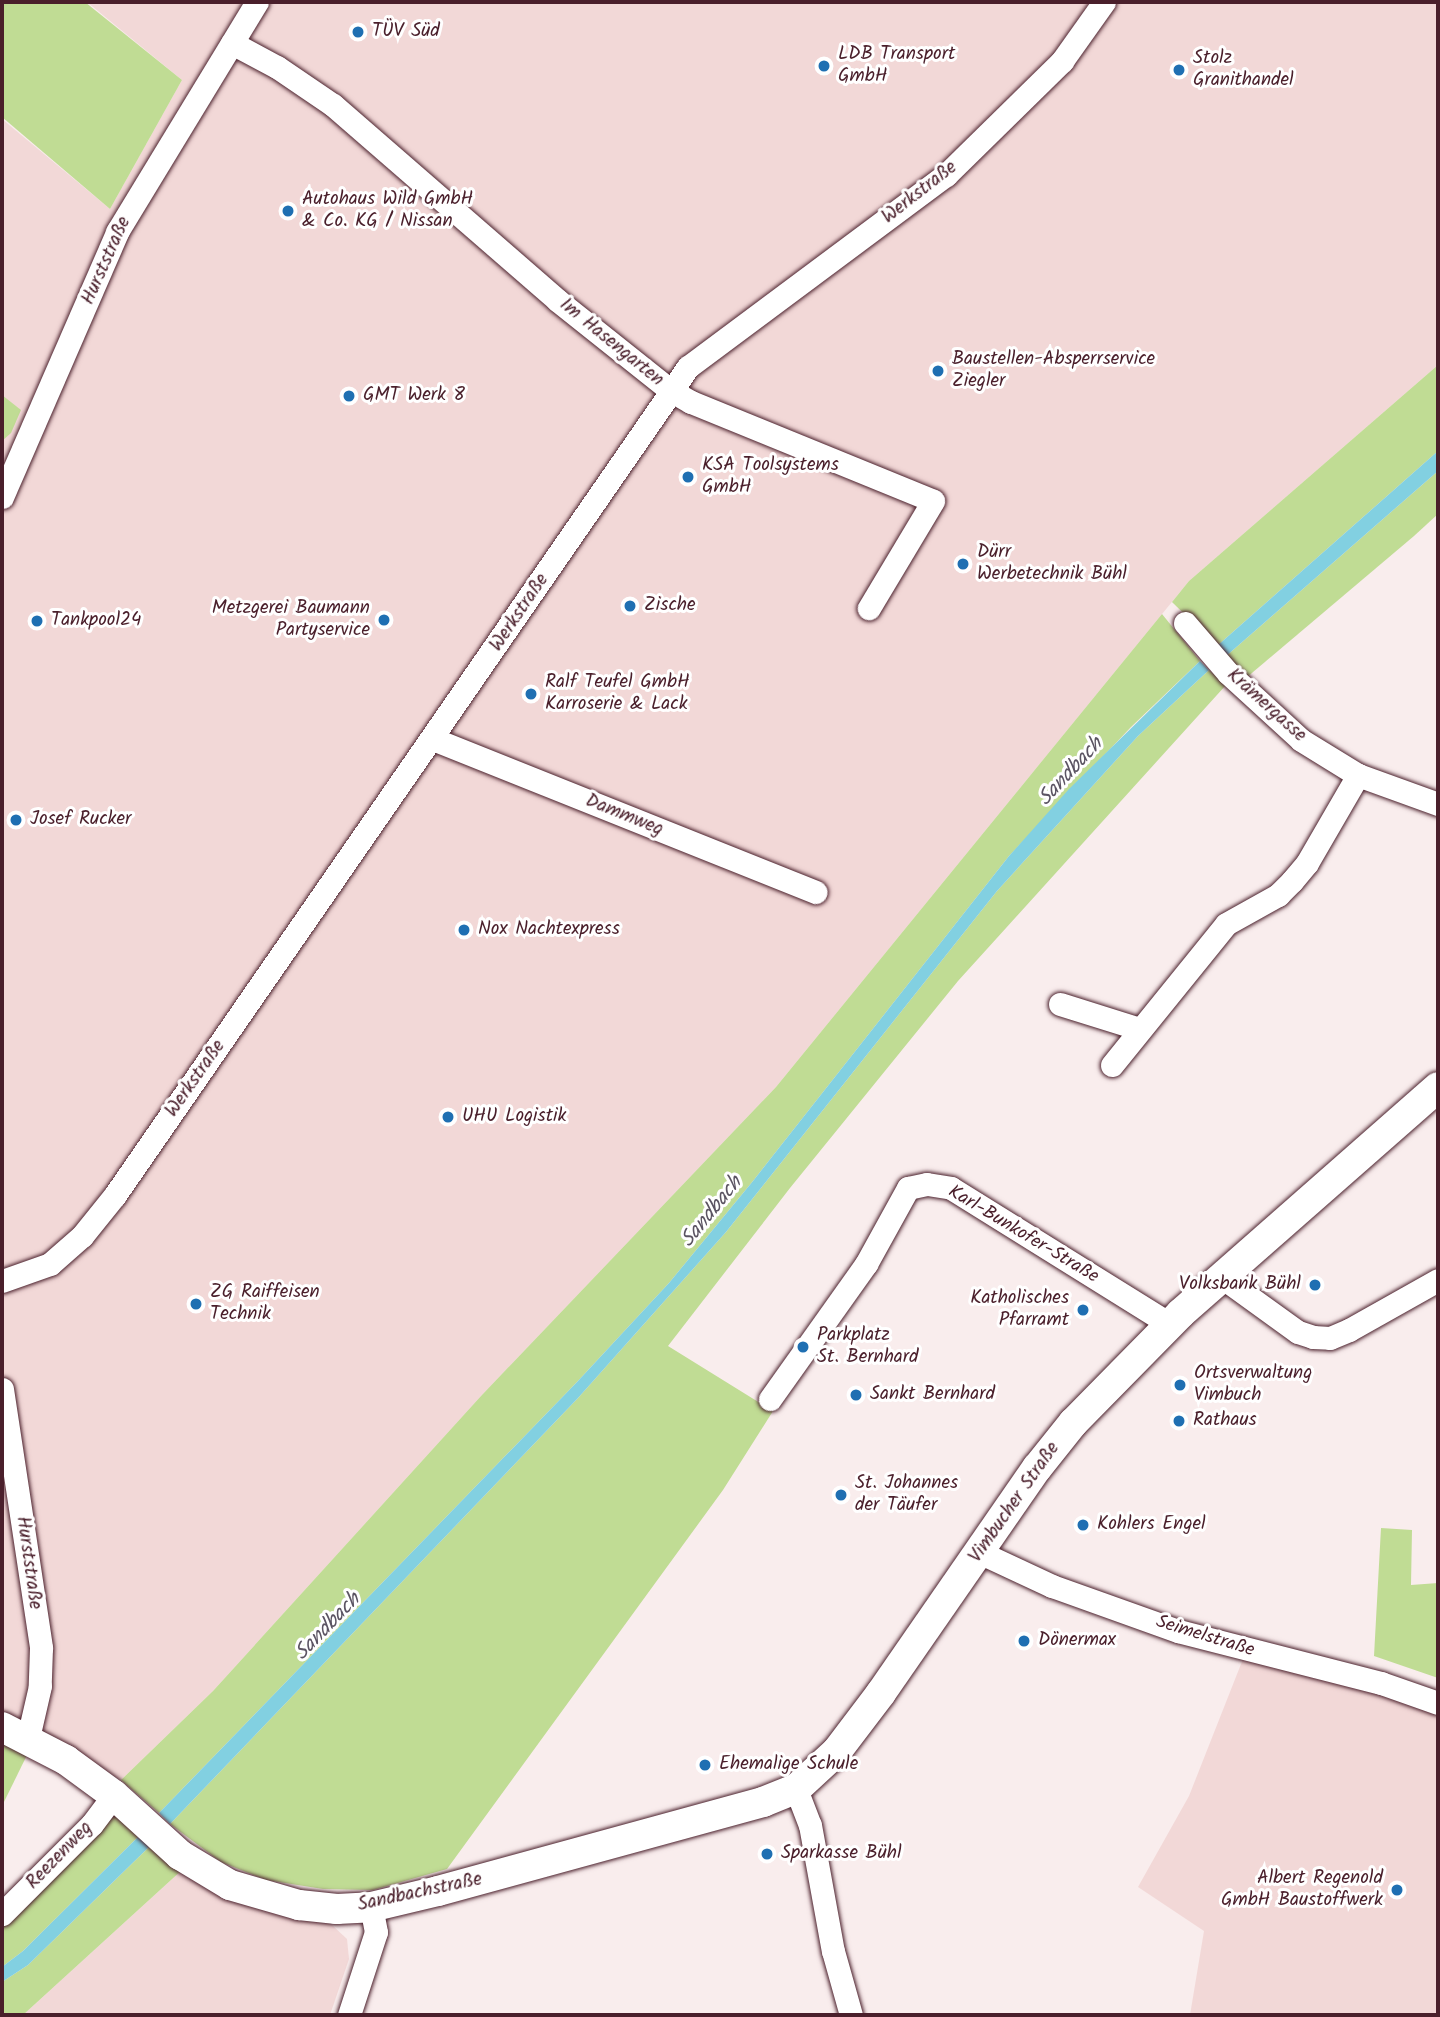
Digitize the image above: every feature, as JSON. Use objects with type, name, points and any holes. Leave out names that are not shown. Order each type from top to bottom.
[{"type":"street","name":"Hurststraße","points":[[2,497],[9,461],[117,232],[257,2]]},
{"type":"street","name":"Werkstraße","points":[[2,1281],[50,1264],[82,1236],[115,1195],[688,367],[946,175],[1062,61],[1104,2]]},
{"type":"street","name":"Im Hasengarten","points":[[232,43],[277,67],[333,105],[557,300],[670,390],[691,402],[933,501],[869,608]]},
{"type":"street","name":"Krämergasse","points":[[1185,623],[1228,673],[1301,740],[1358,775],[1438,804]]},
{"type":"street","name":"Dammweg","points":[[433,739],[815,892]]},
{"type":"street","points":[[1112,1065],[1226,924],[1278,895],[1292,881],[1307,863],[1358,775]]},
{"type":"street","points":[[1060,1004],[1140,1029]]},
{"type":"street","name":"Vimbucher Straße","points":[[796,1789],[837,1751],[1037,1468],[1073,1423],[1171,1325],[1438,1087]]},
{"type":"street","name":"Karl-Bunkofer-Straße","points":[[770,1399],[866,1264],[908,1188],[927,1184],[951,1188],[1171,1325]]},
{"type":"street","points":[[1223,1278],[1298,1332],[1313,1337],[1330,1338],[1438,1280]]},
{"type":"street","name":"Hurststraße","points":[[2,1389],[41,1648],[40,1686],[15,1733]]},
{"type":"street","name":"Seimelstraße","points":[[979,1552],[1052,1586],[1178,1630],[1381,1683],[1438,1703]]},
{"type":"street","name":"Sandbachstraße","points":[[15,1733],[66,1760],[123,1803],[169,1844],[214,1876],[264,1897],[299,1905],[337,1909],[371,1907],[750,1806],[796,1789]]},
{"type":"street","points":[[796,1789],[810,1825],[833,1951],[851,2015]]},
{"type":"street","name":"Reezenweg","points":[[2,1914],[92,1824],[123,1803]]},
{"type":"street","points":[[349,2015],[376,1932],[371,1907]]},
{"type":"shaded area","points":[[87,2],[1438,2],[1438,365],[1189,581],[776,1087],[481,1396],[213,1691],[121,1780],[2,1716],[2,119],[110,209],[182,80]]},
{"type":"shaded area","name":"Albert Regenold GmbH Baustoffwerk","points":[[1243,1659],[1370,1690],[1438,1715],[1438,2015],[1190,2015],[1204,1931],[1138,1887],[1189,1796]]},
{"type":"shaded area","points":[[182,1870],[332,1925],[347,1939],[349,1959],[330,2015],[23,2015]]},
{"type":"green space","points":[[2,2],[85,2],[182,80],[110,209],[2,117]]},
{"type":"green space","points":[[1438,365],[1438,451],[1217,646],[1172,602],[1189,581]]},
{"type":"green space","points":[[2,395],[21,410],[11,433],[2,441]]},
{"type":"green space","points":[[1438,471],[1438,514],[1414,536],[1246,678],[1225,657]]},
{"type":"green space","points":[[1162,614],[1200,661],[1131,727],[1009,856],[753,1181],[669,1283],[577,1382],[159,1813],[121,1780],[213,1691],[481,1396],[776,1087]]},
{"type":"green space","points":[[1209,670],[1226,685],[958,981],[790,1188],[668,1346],[773,1411],[723,1490],[447,1869],[373,1890],[323,1889],[266,1880],[221,1862],[170,1824],[578,1398],[726,1232],[997,891],[1138,736]]},
{"type":"green space","points":[[1381,1528],[1412,1530],[1411,1585],[1438,1583],[1438,1678],[1374,1656]]},
{"type":"green space","points":[[2,1737],[30,1749],[2,1806]]},
{"type":"green space","points":[[116,1811],[140,1835],[23,1951],[2,1967],[2,1923]]},
{"type":"green space","points":[[151,1845],[182,1870],[23,2015],[2,2015],[2,1982],[28,1965]]},
{"type":"water","points":[[1438,451],[1438,471],[1225,657],[1217,646]]},
{"type":"water","points":[[1200,661],[1209,670],[1138,736],[997,891],[726,1232],[578,1398],[170,1824],[159,1813],[577,1382],[669,1283],[753,1181],[1009,856],[1069,789]]},
{"type":"water","points":[[140,1835],[151,1845],[28,1965],[2,1982],[2,1967],[23,1951]]},
{"type":"place","name":"TÜV Süd","points":[[358,32]]},
{"type":"place","name":"LDB Transport GmbH","points":[[824,66]]},
{"type":"place","name":"Stolz Granithandel","points":[[1179,70]]},
{"type":"place","name":"Autohaus Wild GmbH & Co. KG / Nissan","points":[[288,211]]},
{"type":"place","name":"Baustellen-Absperrservice Ziegler","points":[[938,371]]},
{"type":"place","name":"GMT Werk 8","points":[[349,396]]},
{"type":"place","name":"KSA Toolsystems GmbH","points":[[688,477]]},
{"type":"place","name":"Dürr Werbetechnik Bühl","points":[[963,564]]},
{"type":"place","name":"Zische","points":[[630,606]]},
{"type":"place","name":"Metzgerei Baumann Partyservice","points":[[384,620]]},
{"type":"place","name":"Tankpool24","points":[[37,621]]},
{"type":"place","name":"Ralf Teufel GmbH Karroserie & Lack","points":[[531,694]]},
{"type":"place","name":"Josef Rucker","points":[[16,820]]},
{"type":"place","name":"Nox Nachtexpress","points":[[464,930]]},
{"type":"place","name":"UHU Logistik","points":[[448,1117]]},
{"type":"place","name":"Volksbank Bühl","points":[[1315,1285]]},
{"type":"place","name":"ZG Raiffeisen Technik","points":[[196,1304]]},
{"type":"place","name":"Katholisches Pfarramt","points":[[1083,1310]]},
{"type":"place","name":"Parkplatz St. Bernhard","points":[[803,1347]]},
{"type":"place","name":"Ortsverwaltung Vimbuch","points":[[1180,1385]]},
{"type":"place","name":"Sankt Bernhard","points":[[856,1395]]},
{"type":"place","name":"Rathaus","points":[[1179,1421]]},
{"type":"place","name":"St. Johannes der Täufer","points":[[841,1495]]},
{"type":"place","name":"Kohlers Engel","points":[[1083,1525]]},
{"type":"place","name":"Dönermax","points":[[1024,1641]]},
{"type":"place","name":"Ehemalige Schule","points":[[705,1765]]},
{"type":"place","name":"Sparkasse Bühl","points":[[767,1854]]},
{"type":"place","name":"Albert Regenold GmbH Baustoffwerk","points":[[1397,1890]]},
{"type":"water label","name":"Sandbach","points":[[1071,772]]},
{"type":"water label","name":"Sandbach","points":[[712,1212]]},
{"type":"water label","name":"Sandbach","points":[[328,1627]]}]
